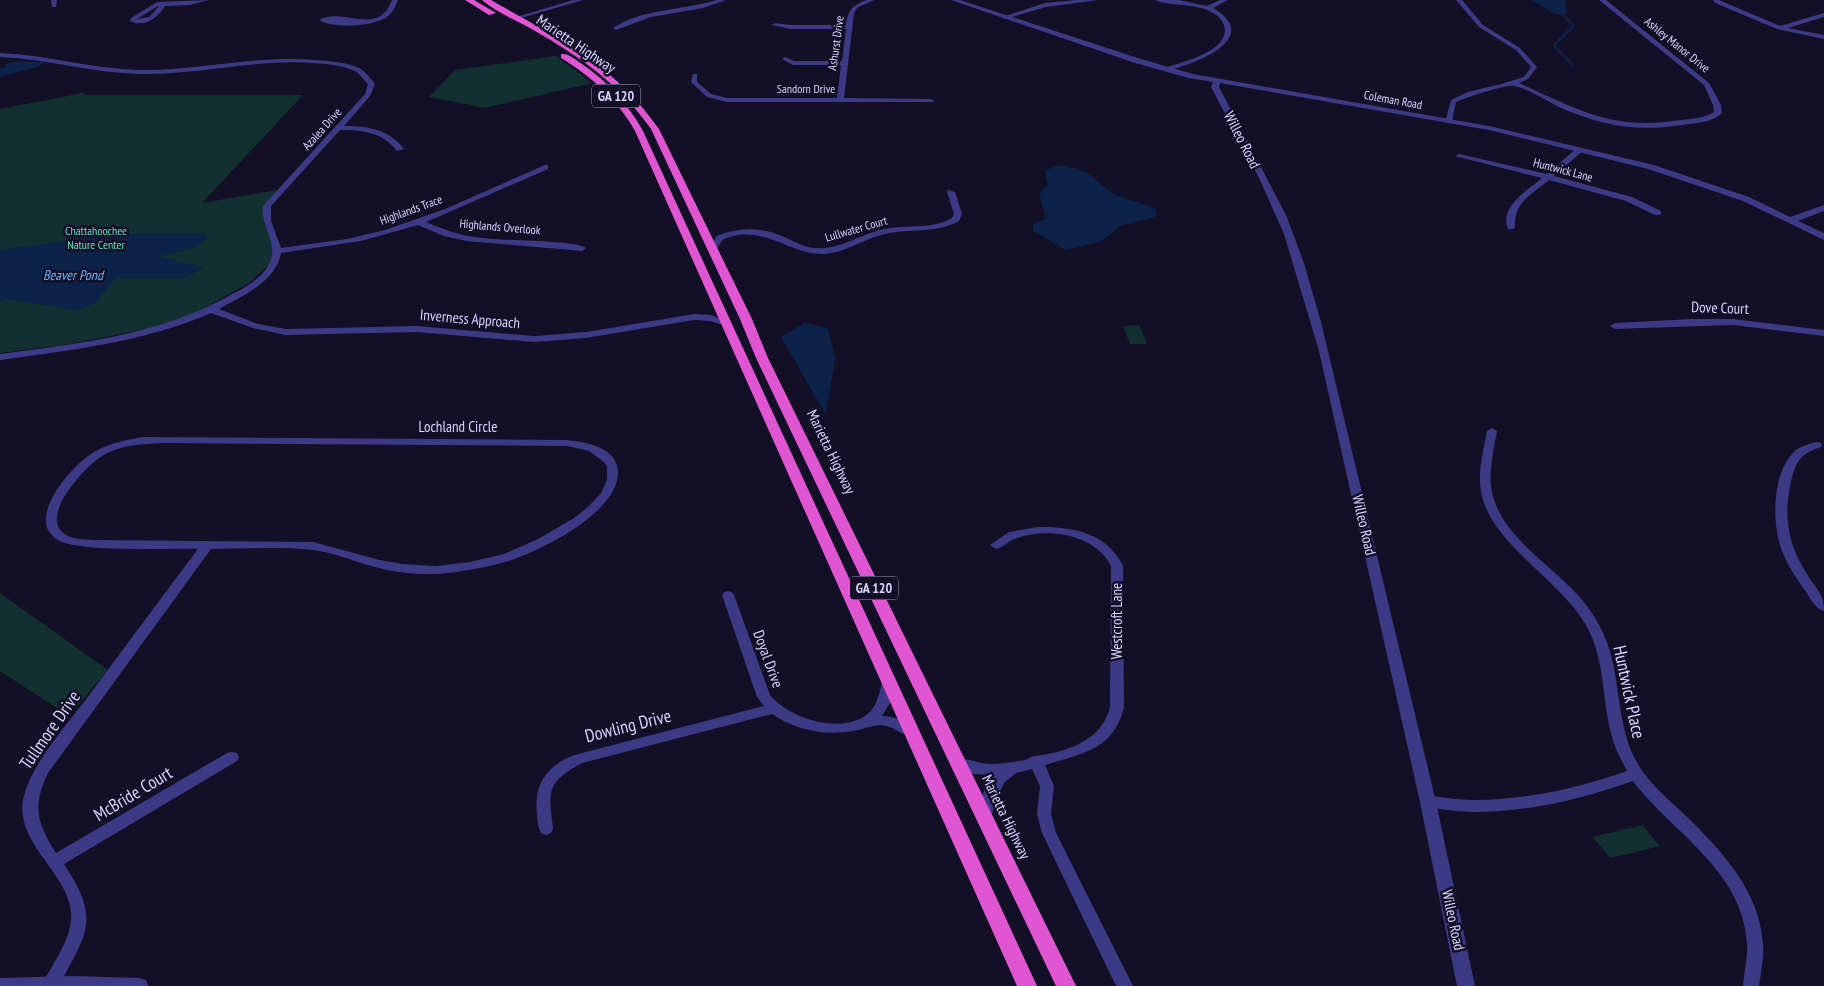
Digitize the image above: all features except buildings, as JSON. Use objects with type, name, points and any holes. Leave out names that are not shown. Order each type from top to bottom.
[{"type":"highway","name":"Marietta Highway","points":[[469,0],[539,42]]},
{"type":"highway","name":"Marietta Highway","points":[[486,0],[607,73],[637,102],[656,129],[746,319],[762,358],[1066,986]]},
{"type":"highway","name":"Marietta Highway","points":[[554,50],[599,81],[628,111],[639,131],[1027,986]]},
{"type":"street","points":[[160,3],[189,4],[206,0]]},
{"type":"street","points":[[370,22],[336,18],[322,20],[351,23],[370,22],[382,18],[395,0]]},
{"type":"street","points":[[516,18],[580,0]]},
{"type":"street","points":[[616,28],[650,15],[694,8],[718,0]]},
{"type":"street","name":"Ashurst Drive","points":[[840,100],[852,10],[871,0]]},
{"type":"street","name":"Coleman Road","points":[[954,0],[1166,69],[1217,81],[1448,121],[1581,149],[1696,181],[1746,199],[1824,237]]},
{"type":"street","points":[[1006,17],[1045,5],[1095,0]]},
{"type":"street","points":[[1158,0],[1189,3],[1208,8],[1220,14],[1226,20],[1228,33],[1226,40],[1212,51],[1166,69]]},
{"type":"street","points":[[1208,8],[1226,0]]},
{"type":"street","points":[[1448,121],[1453,101],[1470,94],[1526,78],[1534,67],[1518,49],[1481,26],[1459,0]]},
{"type":"street","name":"Ashley Manor Drive","points":[[1512,82],[1611,123],[1635,126],[1665,125],[1708,118],[1718,113],[1717,105],[1708,84],[1602,0]]},
{"type":"street","points":[[1716,0],[1779,28],[1824,37]]},
{"type":"street","points":[[1779,28],[1824,14]]},
{"type":"street","points":[[775,24],[790,27],[849,27]]},
{"type":"street","name":"Azalea Drive","points":[[0,55],[34,56],[114,70],[142,72],[176,71],[293,60],[336,62],[361,70],[369,76],[372,84],[368,95],[268,206],[266,217],[277,243],[278,251]]},
{"type":"street","points":[[785,59],[794,63],[844,63]]},
{"type":"street","name":"Sandorn Drive","points":[[695,75],[694,82],[709,96],[717,99],[738,101],[840,100],[931,102]]},
{"type":"street","name":"Willeo Road","points":[[1217,81],[1215,87],[1274,202],[1288,233],[1306,284],[1324,352],[1428,802],[1466,986]]},
{"type":"street","points":[[338,128],[373,130],[394,142],[400,149]]},
{"type":"street","points":[[1511,227],[1510,216],[1514,206],[1581,149]]},
{"type":"street","name":"Huntwick Lane","points":[[1459,156],[1629,199],[1658,214]]},
{"type":"street","name":"Highlands Trace","points":[[278,251],[354,240],[420,222],[544,168]]},
{"type":"street","name":"Lullwater Court","points":[[727,235],[750,232],[767,234],[805,249],[838,250],[880,233],[925,230],[952,222],[958,214],[951,192]]},
{"type":"street","points":[[1792,220],[1824,208]]},
{"type":"street","name":"Highlands Overlook","points":[[420,222],[442,232],[467,238],[554,243],[582,248]]},
{"type":"street","points":[[704,232],[727,235]]},
{"type":"street","points":[[712,250],[719,240],[727,235]]},
{"type":"street","points":[[0,357],[132,336],[173,325],[212,310],[236,297],[262,278],[274,264],[278,251]]},
{"type":"street","name":"Inverness Approach","points":[[212,310],[256,326],[286,332],[417,329],[534,339],[586,335],[694,317],[711,318],[727,323]]},
{"type":"street","name":"Dove Court","points":[[1615,326],[1733,322],[1824,333]]},
{"type":"street","name":"Huntwick Place","points":[[1492,431],[1485,478],[1490,502],[1508,533],[1567,591],[1591,624],[1600,642],[1606,662],[1618,741],[1624,756],[1650,790],[1712,851],[1731,876],[1744,901],[1752,923],[1755,944],[1751,986]]},
{"type":"street","name":"Lochland Circle","points":[[140,441],[567,443],[594,449],[602,454],[612,467],[612,484],[605,496],[558,534],[514,554],[467,567],[435,570],[408,569],[377,564],[334,550],[313,546],[208,544],[84,543],[57,535],[52,528],[50,520],[67,482],[81,466],[110,449],[140,441]]},
{"type":"street","points":[[1817,446],[1801,450],[1792,457],[1779,506],[1780,525],[1784,543],[1794,565],[1824,607]]},
{"type":"street","name":"Westcroft Lane","points":[[958,763],[981,770],[994,771],[1013,768],[1092,744],[1110,728],[1117,708],[1117,566],[1110,553],[1088,538],[1068,533],[1039,531],[1022,533],[1011,536],[996,545]]},
{"type":"street","name":"Tullmore Drive","points":[[51,984],[74,939],[79,920],[78,903],[73,891],[36,834],[31,820],[30,798],[34,783],[56,750],[208,544]]},
{"type":"street","name":"Doyal Drive","points":[[728,595],[764,697],[772,709],[809,726],[839,728],[868,721]]},
{"type":"street","points":[[868,721],[882,705],[889,683]]},
{"type":"street","name":"Dowling Drive","points":[[546,829],[543,794],[545,787],[557,774],[578,758],[772,709]]},
{"type":"street","points":[[868,721],[888,722],[911,731]]},
{"type":"street","name":"McBride Court","points":[[54,862],[232,757]]},
{"type":"street","points":[[1036,761],[1047,786],[1044,814],[1048,834],[1125,986]]},
{"type":"street","name":"Westcroft Lane","points":[[985,819],[987,802],[994,787],[1013,768]]},
{"type":"street","points":[[1428,802],[1472,806],[1510,805],[1562,797],[1598,788],[1636,774]]},
{"type":"street","points":[[0,986],[51,984],[139,986]]},
{"type":"green space","points":[[556,56],[592,83],[485,108],[429,97],[455,70]]},
{"type":"green space","name":"Chattahoochee Nature Center","points":[[83,93],[86,95],[303,95],[202,203],[277,190],[269,205],[266,216],[267,228],[275,243],[271,263],[249,283],[192,315],[151,328],[70,344],[0,353],[0,109]]},
{"type":"green space","points":[[1139,325],[1147,344],[1130,344],[1123,326]]},
{"type":"green space","points":[[0,593],[108,670],[69,716],[0,671]]},
{"type":"green space","points":[[1642,825],[1660,846],[1610,858],[1593,837]]},
{"type":"water","points":[[1531,0],[1567,0],[1565,4],[1567,14],[1555,14]]},
{"type":"water","points":[[16,61],[44,62],[38,67],[0,77],[0,68]]},
{"type":"water","points":[[1061,165],[1086,172],[1113,194],[1155,208],[1157,217],[1122,225],[1102,241],[1066,250],[1033,231],[1033,224],[1046,219],[1039,193],[1048,185],[1045,170]]},
{"type":"water","name":"Beaver Pond","points":[[112,234],[205,234],[209,238],[191,249],[160,256],[203,268],[185,278],[116,278],[95,303],[77,310],[7,299],[0,301],[0,250]]},
{"type":"water","points":[[804,323],[828,328],[835,359],[826,415],[781,337]]},
{"type":"waterway","points":[[1560,12],[1574,26],[1555,44],[1555,47],[1572,64]]}]
